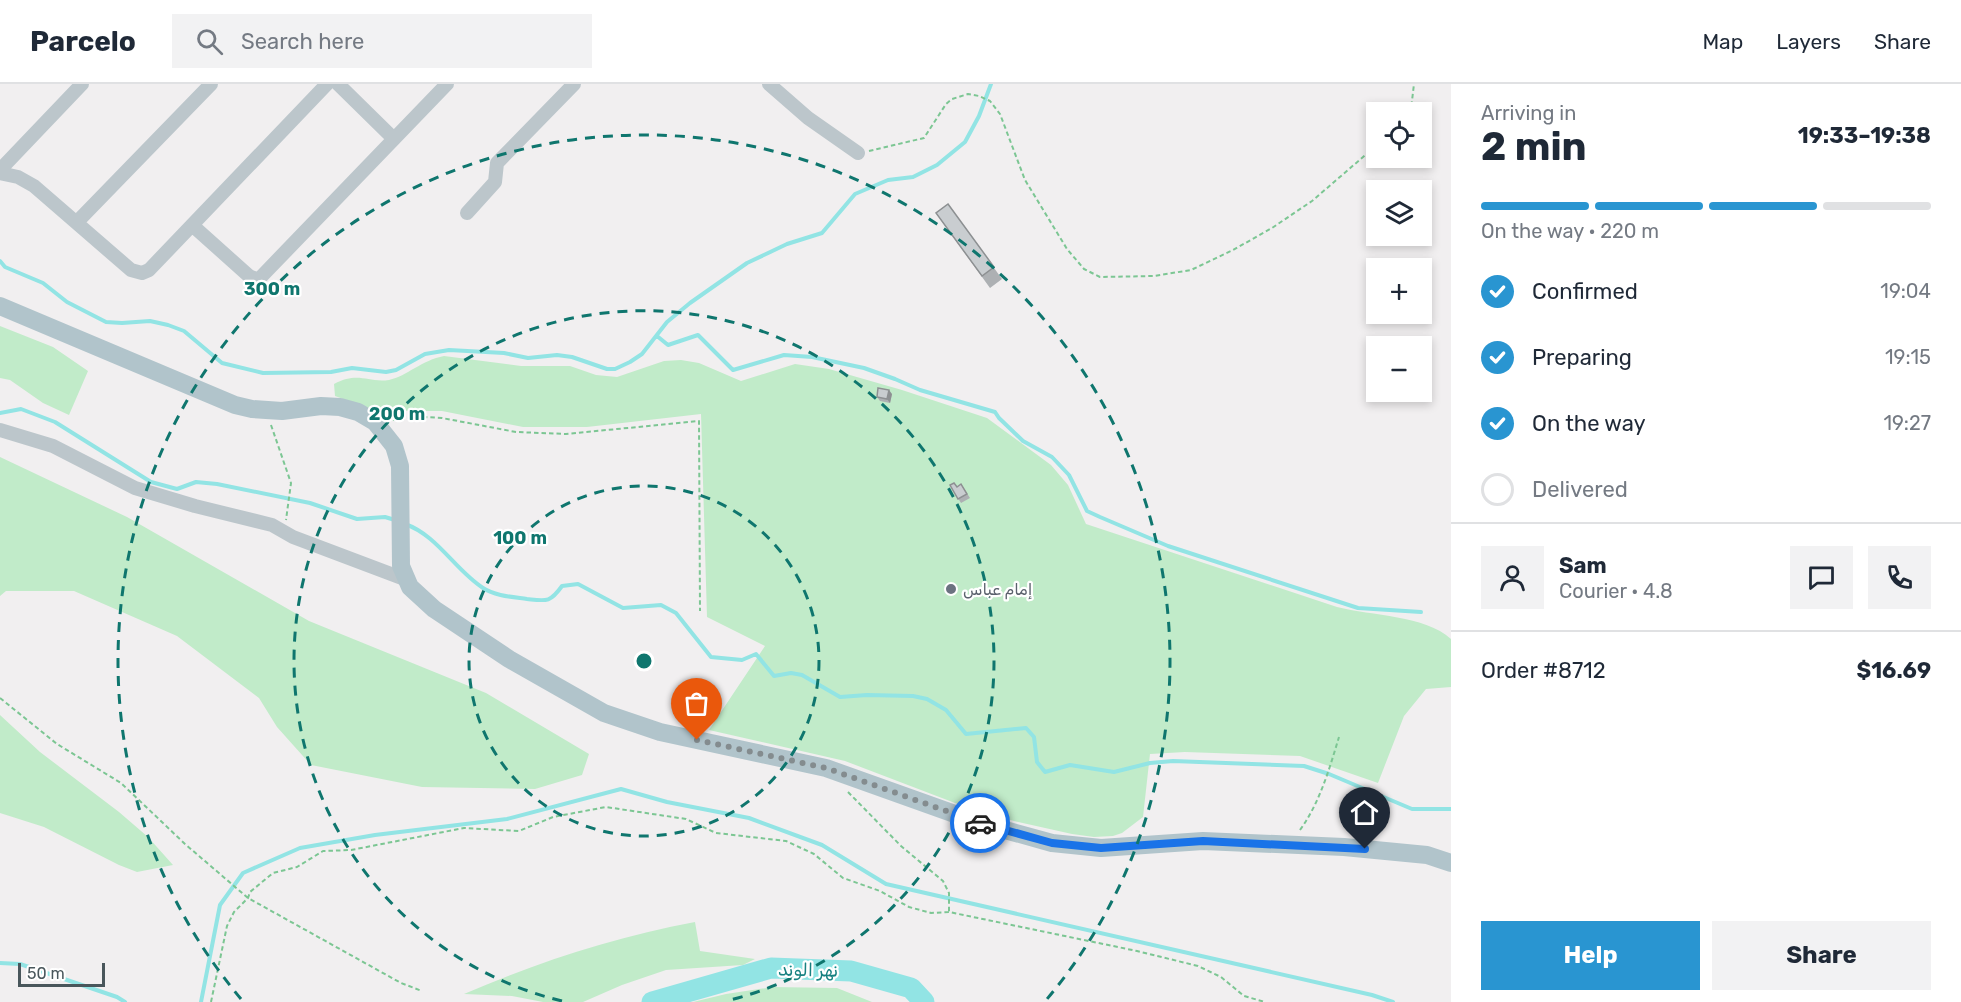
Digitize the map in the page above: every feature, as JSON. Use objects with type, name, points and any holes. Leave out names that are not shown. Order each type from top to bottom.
[{"type":"main road","points":[[0,306],[218,400],[267,411],[321,406],[340,407],[358,412],[375,422],[389,437],[398,456],[402,480],[401,566],[410,587],[434,609],[509,659],[604,713],[660,732],[826,768],[980,823],[1052,843],[1119,848],[1193,842],[1289,844],[1427,855],[1451,863]]},
{"type":"street","points":[[82,84],[0,171],[34,186],[131,270],[142,273],[149,270],[327,84]]},
{"type":"street","points":[[77,222],[211,84]]},
{"type":"street","points":[[338,84],[394,139]]},
{"type":"street","points":[[192,225],[249,276],[260,278],[447,84]]},
{"type":"street","points":[[467,213],[495,182],[497,163],[574,84]]},
{"type":"street","points":[[770,84],[808,117],[858,153]]},
{"type":"street","points":[[0,430],[53,446],[135,488],[272,525],[293,537],[407,580]]},
{"type":"path","points":[[1412,102],[1414,84]]},
{"type":"path","points":[[858,153],[924,138],[946,104],[968,94],[990,100],[1000,114],[1025,180],[1067,249],[1084,269],[1100,277],[1154,276],[1191,270],[1272,228],[1312,201],[1366,154]]},
{"type":"path","points":[[267,411],[276,444],[291,483],[288,510]]},
{"type":"path","points":[[375,422],[425,417],[442,418],[516,432],[566,434],[699,421],[700,611]]},
{"type":"path","points":[[0,698],[57,744],[120,783],[185,844],[248,898],[401,983],[422,991]]},
{"type":"path","points":[[1289,844],[1311,814],[1339,737]]},
{"type":"path","points":[[848,791],[901,846],[943,880],[949,893],[949,912]]},
{"type":"path","points":[[211,1002],[227,927],[234,912],[248,898],[250,892],[273,873],[297,867],[323,851],[351,850],[464,828],[519,831],[553,817],[606,807],[686,819],[716,833],[786,841],[814,854],[843,878],[880,891],[909,907],[931,913],[949,912],[1198,966],[1221,977],[1244,996],[1265,1002]]},
{"type":"green space","points":[[0,326],[53,347],[88,371],[69,415],[43,403],[10,380],[0,378]]},
{"type":"green space","points":[[444,356],[521,366],[570,366],[596,375],[617,377],[664,361],[681,360],[699,363],[741,381],[795,364],[829,369],[902,390],[987,418],[1051,465],[1068,485],[1086,524],[1337,607],[1397,617],[1440,631],[1451,639],[1451,687],[1426,689],[1404,716],[1378,783],[1300,756],[1185,752],[1150,754],[1143,817],[1122,833],[1113,836],[1094,837],[1072,834],[1014,821],[955,803],[845,761],[709,730],[765,646],[707,617],[701,414],[587,427],[523,427],[442,411],[376,411],[335,396],[334,384],[343,380],[357,378],[389,380]]},
{"type":"green space","points":[[0,457],[127,517],[309,621],[486,693],[589,754],[582,775],[535,789],[422,787],[311,765],[277,727],[259,698],[177,636],[74,591],[6,591],[0,596]]},
{"type":"green space","points":[[0,715],[40,752],[148,837],[173,865],[137,872],[44,827],[0,813]]},
{"type":"green space","points":[[695,922],[700,951],[755,959],[743,965],[666,970],[622,985],[583,1002],[543,1002],[512,996],[464,994],[520,971],[577,952],[636,935]]},
{"type":"green space","points":[[773,987],[837,988],[872,1002],[693,1002]]},
{"type":"building","points":[[948,204],[994,267],[982,276],[936,213]]},
{"type":"building","points":[[878,388],[889,390],[887,399],[877,397]]},
{"type":"building","points":[[954,483],[957,487],[961,484],[967,494],[958,499],[950,485]]},
{"type":"waterway","points":[[0,261],[5,267],[43,283],[67,302],[106,322],[150,321],[168,325],[184,331],[222,363],[263,373],[331,372],[352,368],[386,372],[396,370],[425,354],[449,350],[504,353],[528,358],[557,355],[572,357],[607,369],[615,369],[642,354],[667,322],[747,263],[787,244],[822,233],[855,194],[888,180],[913,177],[937,165],[965,142],[979,116],[991,84]]},
{"type":"waterway","points":[[657,336],[668,345],[698,335],[733,370],[784,355],[812,357],[864,368],[920,390],[995,412],[1023,441],[1052,457],[1069,475],[1087,511],[1168,546],[1358,608],[1421,612]]},
{"type":"waterway","points":[[0,413],[21,409],[55,422],[151,482],[177,489],[196,482],[217,484],[310,503],[357,519],[385,517],[395,520]]},
{"type":"waterway","points":[[405,524],[427,536],[473,581],[493,593],[547,600],[562,586],[578,584],[623,608],[661,605],[676,613],[711,657],[742,660],[756,654],[774,676],[791,673],[802,675],[840,697],[913,696],[927,699],[946,710],[966,734],[1026,728],[1034,737],[1037,762],[1045,772],[1070,765],[1114,772],[1150,763],[1173,761],[1304,766],[1329,774],[1412,809],[1451,809]]},
{"type":"waterway","points":[[201,1002],[220,905],[243,873],[300,848],[375,835],[507,819],[621,789],[667,802],[749,818],[822,845],[886,884],[1372,995],[1393,1002]]},
{"type":"waterway","points":[[0,963],[20,964],[117,997],[125,1002]]},
{"type":"waterway","name":"نهر الوند","points":[[652,1002],[771,968],[851,971],[911,988],[924,1002]]},
{"type":"way so far","points":[[697,740],[826,768],[980,823]]},
{"type":"place","name":"إمام عباس","points":[[951,589]]},
{"type":"route","points":[[980,823],[1052,843],[1101,848],[1203,841],[1365,849]]}]
